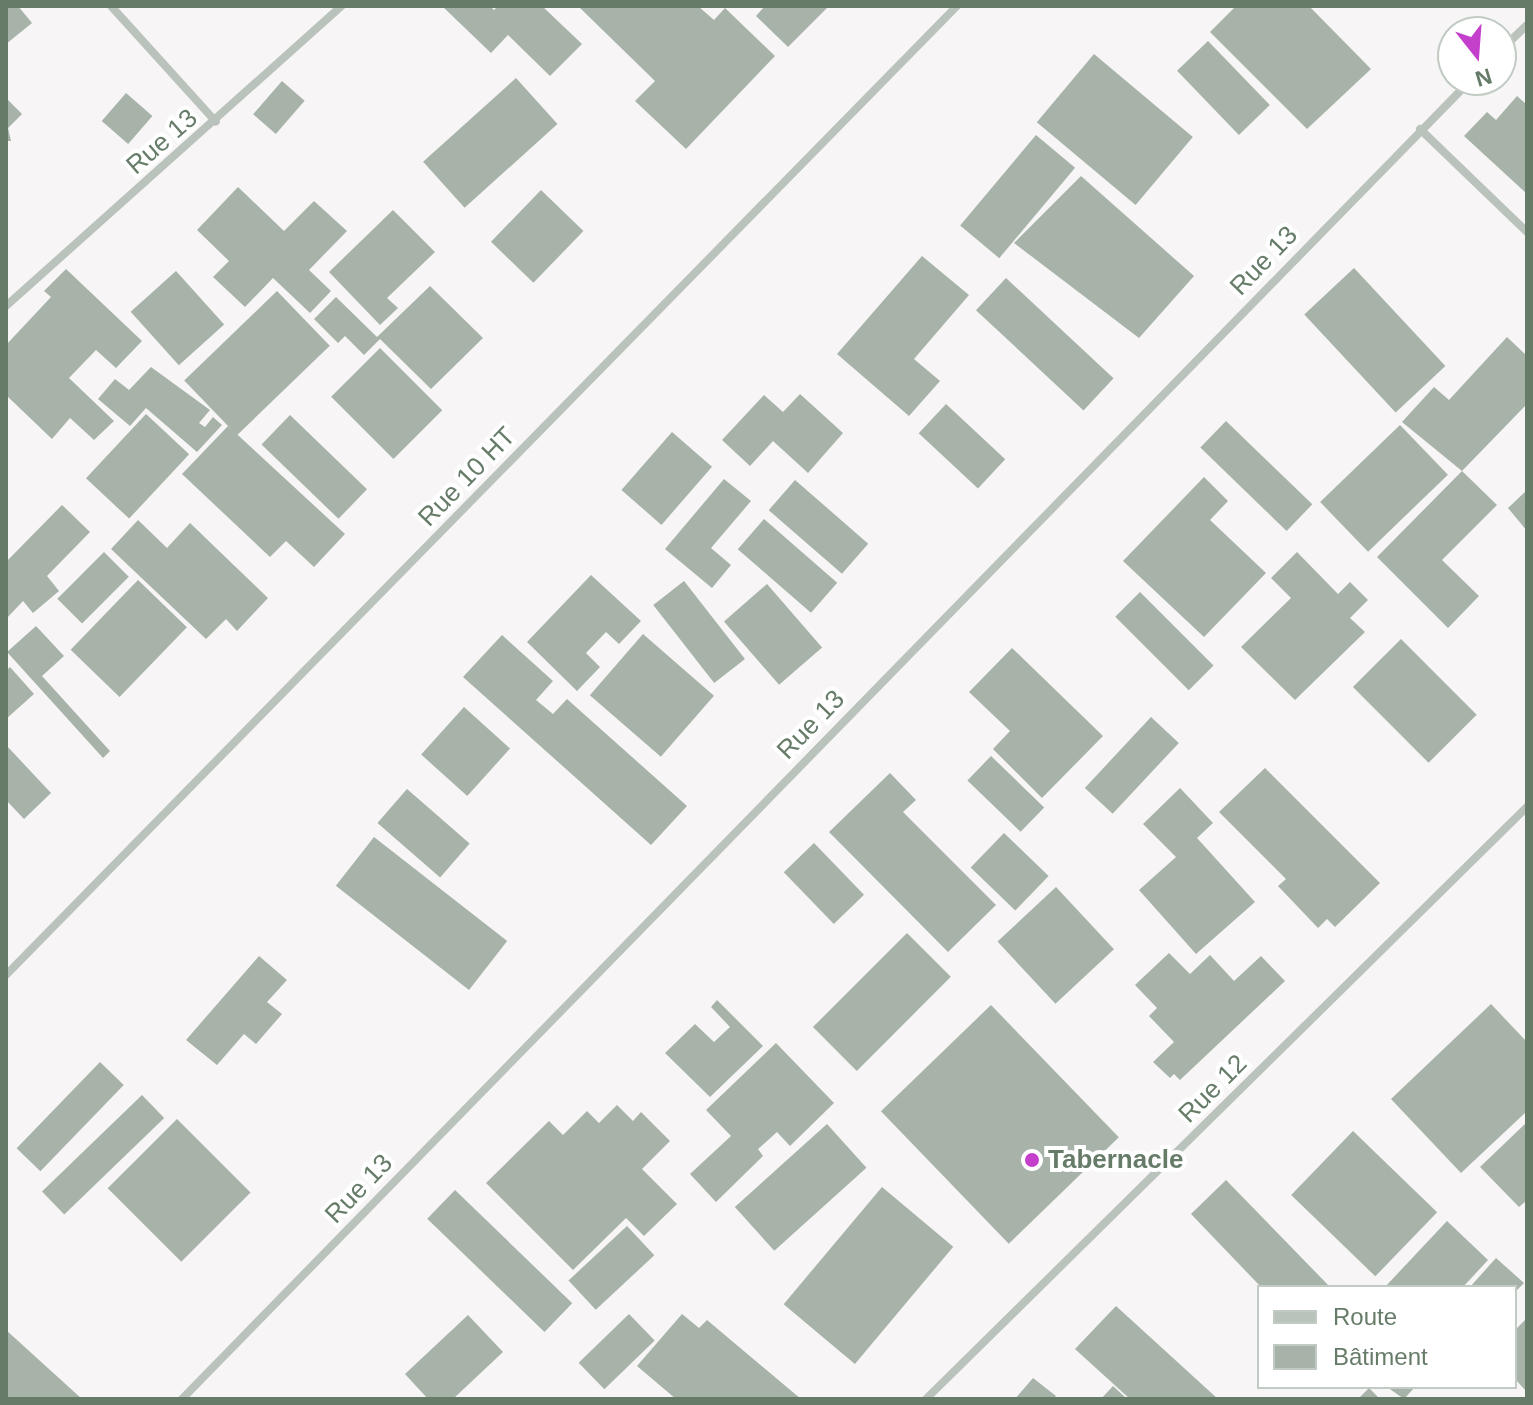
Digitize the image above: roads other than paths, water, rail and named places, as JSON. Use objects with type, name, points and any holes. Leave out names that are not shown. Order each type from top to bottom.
[{"type":"street","points":[[111,6],[216,122]]},
{"type":"street","name":"Rue 13","points":[[6,306],[216,122],[341,6]]},
{"type":"street","name":"Rue 10 HT","points":[[6,975],[957,6]]},
{"type":"street","name":"Rue 13","points":[[182,1399],[1454,96]]},
{"type":"street","points":[[1420,129],[1527,232]]},
{"type":"street","name":"Rue 12","points":[[926,1399],[1527,807]]},
{"type":"place","name":"Tabernacle","points":[[1032,1160]]}]
